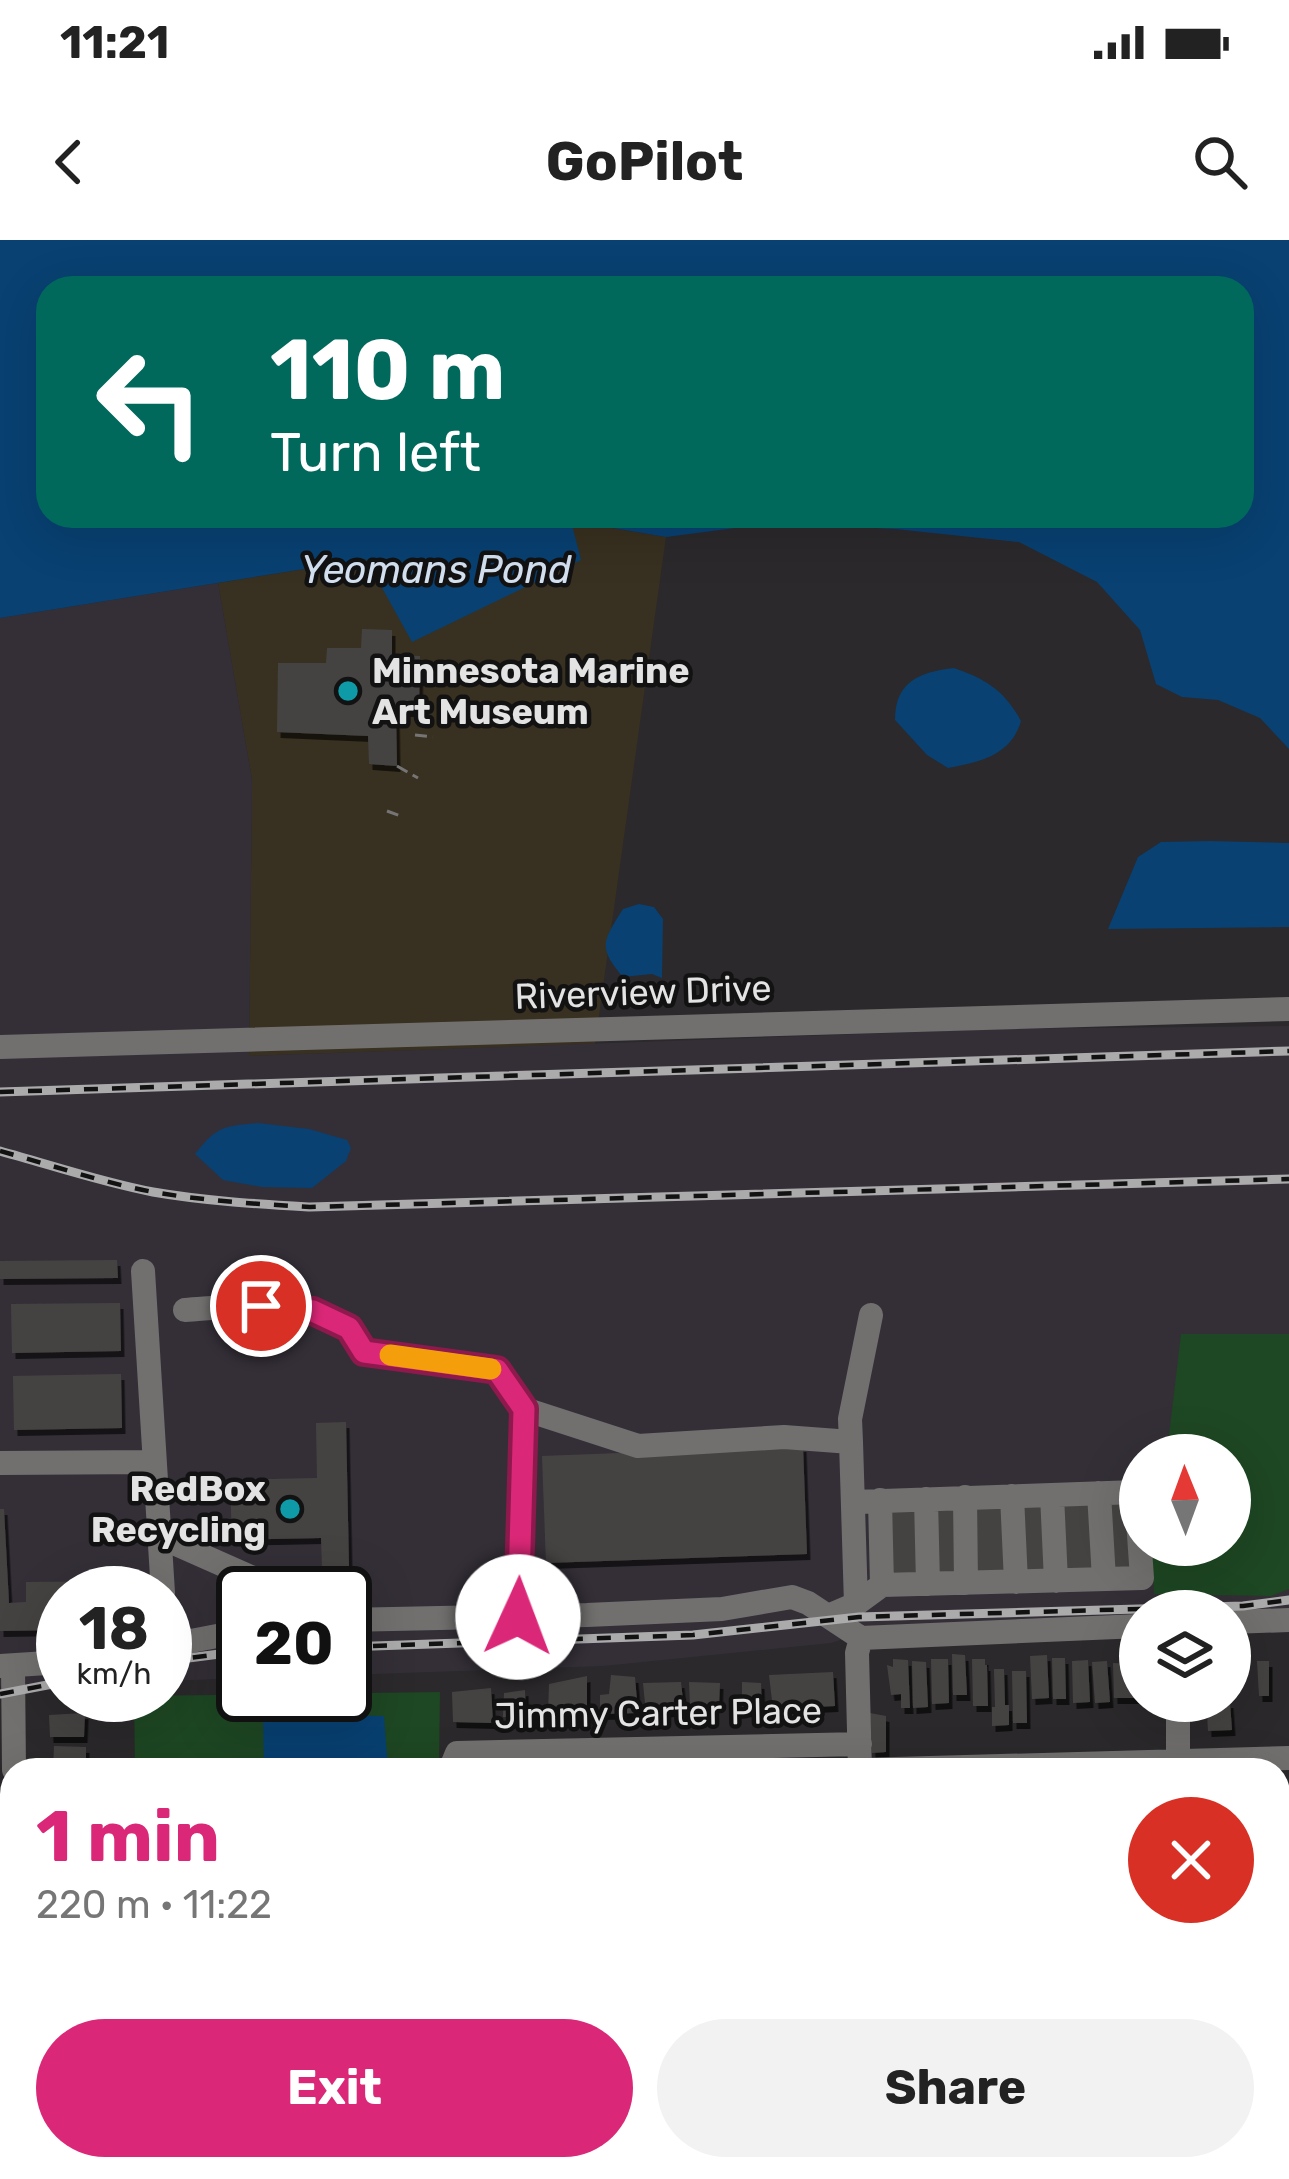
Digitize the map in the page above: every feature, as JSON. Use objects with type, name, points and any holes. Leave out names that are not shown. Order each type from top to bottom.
[{"type":"street","name":"Riverview Drive","points":[[0,1047],[1289,1010]]},
{"type":"street","points":[[143,1271],[161,1566]]},
{"type":"street","points":[[185,1310],[261,1306],[313,1311],[349,1328],[364,1352],[497,1370],[524,1409],[518,1617]]},
{"type":"street","points":[[856,1604],[850,1419],[871,1315]]},
{"type":"street","points":[[524,1409],[638,1445],[784,1438],[851,1442]]},
{"type":"street","points":[[0,1463],[153,1462]]},
{"type":"street","points":[[828,1616],[882,1585],[1142,1578],[1136,1492],[854,1502]]},
{"type":"street","points":[[1099,1493],[1104,1580]]},
{"type":"street","points":[[1052,1495],[1056,1581]]},
{"type":"street","points":[[1012,1496],[1016,1582]]},
{"type":"street","points":[[965,1497],[966,1583]]},
{"type":"street","points":[[926,1498],[928,1584]]},
{"type":"street","points":[[880,1500],[882,1585]]},
{"type":"street","points":[[158,1535],[227,1566]]},
{"type":"street","points":[[372,1620],[722,1610],[792,1597],[861,1638],[1119,1626]]},
{"type":"street","points":[[1251,1622],[1289,1621]]},
{"type":"street","points":[[860,1757],[857,1653],[861,1638]]},
{"type":"street","points":[[13,1758],[6,1666],[36,1664]]},
{"type":"street","points":[[1178,1722],[1178,1758]]},
{"type":"street","name":"Jimmy Carter Place","points":[[779,1758],[895,1758]]},
{"type":"path","points":[[437,672],[453,682]]},
{"type":"path","points":[[415,735],[433,737]]},
{"type":"path","points":[[398,766],[418,778]]},
{"type":"path","points":[[387,811],[403,817]]},
{"type":"shaded area","name":"Minnesota Marine Art Museum","points":[[532,528],[611,528],[666,537],[595,1044],[249,1056],[252,780],[218,583]]},
{"type":"shaded area","points":[[218,583],[252,780],[249,1056],[1001,1029],[1289,1026],[1289,1615],[1251,1612],[1251,1590],[1119,1590],[1119,1620],[880,1627],[831,1643],[603,1666],[372,1674],[372,1566],[216,1566],[216,1679],[192,1680],[192,1566],[36,1566],[36,1685],[0,1686],[0,618]]},
{"type":"green space","points":[[1181,1334],[1289,1334],[1289,1589],[1271,1596],[1251,1596],[1251,1590],[1154,1590],[1153,1566],[1251,1566],[1251,1434],[1169,1434]]},
{"type":"green space","points":[[440,1692],[439,1758],[135,1758],[134,1722],[192,1722],[192,1695],[216,1695],[216,1722],[372,1722],[372,1693]]},
{"type":"water","name":"Yeomans Pond","points":[[0,240],[1289,240],[1289,749],[1260,718],[1218,700],[1182,697],[1156,684],[1140,630],[1097,582],[1019,542],[875,528],[1254,528],[1254,276],[36,276],[36,528],[573,528],[581,560],[412,642],[366,559],[0,618]]},
{"type":"water","name":"Yeomans Pond","points":[[613,528],[735,528],[666,537]]},
{"type":"water","points":[[954,668],[994,687],[1021,721],[1002,750],[948,768],[927,755],[895,720],[905,687],[930,672]]},
{"type":"water","points":[[1161,842],[1289,843],[1289,927],[1108,929],[1138,857]]},
{"type":"water","points":[[639,904],[654,907],[663,919],[662,978],[652,974],[623,977],[606,951],[607,937],[623,909]]},
{"type":"water","points":[[258,1123],[309,1129],[347,1140],[351,1148],[346,1161],[312,1188],[223,1180],[195,1154],[222,1129]]},
{"type":"water","points":[[372,1716],[384,1716],[387,1758],[264,1758],[263,1722],[372,1722]]},
{"type":"building","name":"Minnesota Marine Art Museum","points":[[362,629],[392,630],[392,655],[420,656],[419,711],[396,711],[397,766],[369,764],[368,736],[277,732],[278,663],[326,663],[327,648],[361,648]]},
{"type":"building","points":[[117,1260],[118,1278],[0,1279],[0,1261]]},
{"type":"building","points":[[120,1303],[121,1351],[12,1353],[11,1304]]},
{"type":"building","points":[[121,1374],[122,1428],[14,1430],[13,1376]]},
{"type":"building","name":"RedBox Recycling","points":[[346,1422],[349,1566],[322,1566],[321,1538],[232,1540],[230,1480],[317,1478],[316,1423]]},
{"type":"building","points":[[803,1446],[807,1554],[546,1563],[542,1456]]},
{"type":"building","points":[[1108,1497],[1119,1497],[1119,1566],[1134,1566],[1134,1571],[1110,1571]]},
{"type":"building","points":[[1045,1499],[1048,1574],[1023,1575],[1021,1500]]},
{"type":"building","points":[[1061,1499],[1093,1500],[1096,1572],[1064,1573]]},
{"type":"building","points":[[1005,1501],[1007,1575],[975,1576],[974,1502]]},
{"type":"building","points":[[958,1502],[961,1575],[936,1577],[933,1503]]},
{"type":"building","points":[[919,1505],[923,1579],[888,1579],[886,1506]]},
{"type":"building","points":[[0,1509],[4,1509],[9,1603],[26,1602],[26,1582],[36,1582],[36,1630],[0,1631]]},
{"type":"building","points":[[952,1654],[965,1655],[967,1695],[953,1695]]},
{"type":"building","points":[[1047,1655],[1049,1698],[1032,1699],[1030,1656]]},
{"type":"building","points":[[1052,1658],[1065,1658],[1066,1699],[1053,1699]]},
{"type":"building","points":[[893,1659],[908,1660],[910,1708],[901,1708],[901,1694],[891,1695],[887,1665],[893,1667]]},
{"type":"building","points":[[931,1659],[948,1659],[949,1703],[932,1704]]},
{"type":"building","points":[[972,1659],[985,1659],[988,1706],[973,1706]]},
{"type":"building","points":[[1088,1660],[1090,1702],[1073,1703],[1072,1661]]},
{"type":"building","points":[[912,1661],[926,1662],[928,1707],[913,1708]]},
{"type":"building","points":[[1107,1661],[1110,1702],[1095,1703],[1092,1662]]},
{"type":"building","points":[[1257,1661],[1269,1661],[1269,1696],[1259,1696]]},
{"type":"building","points":[[1113,1663],[1119,1663],[1119,1698],[1114,1698]]},
{"type":"building","points":[[994,1669],[1004,1669],[1009,1725],[992,1726]]},
{"type":"building","points":[[1012,1671],[1026,1671],[1027,1723],[1013,1723]]},
{"type":"building","points":[[833,1672],[835,1706],[773,1709],[769,1675]]},
{"type":"building","points":[[611,1675],[635,1677],[638,1713],[600,1714],[600,1695],[609,1694]]},
{"type":"building","points":[[587,1676],[587,1716],[548,1714],[549,1684]]},
{"type":"building","points":[[681,1682],[684,1710],[646,1713],[643,1683]]},
{"type":"building","points":[[689,1682],[720,1683],[719,1707],[690,1707]]},
{"type":"building","points":[[742,1682],[761,1683],[762,1712],[742,1711]]},
{"type":"building","points":[[491,1688],[493,1723],[453,1722],[452,1692]]},
{"type":"building","points":[[525,1690],[526,1717],[503,1717],[504,1693]]},
{"type":"building","points":[[870,1713],[886,1716],[886,1752],[872,1753]]},
{"type":"building","points":[[49,1722],[85,1722],[84,1737],[50,1737]]},
{"type":"building","points":[[1208,1722],[1231,1722],[1232,1730],[1208,1731]]},
{"type":"building","points":[[54,1746],[86,1747],[86,1758],[54,1758]]},
{"type":"railway","points":[[0,1092],[1289,1051]]},
{"type":"railway","points":[[0,1151],[153,1192],[310,1207],[1289,1179]]},
{"type":"railway","points":[[372,1646],[693,1635],[859,1617],[1243,1606],[1289,1600]]},
{"type":"railway","points":[[192,1658],[216,1654]]},
{"type":"railway","points":[[0,1694],[36,1687]]},
{"type":"slow traffic","points":[[390,1355],[491,1369]]},
{"type":"place","name":"Minnesota Marine Art Museum","points":[[348,691]]},
{"type":"place","name":"RedBox Recycling","points":[[290,1509]]},
{"type":"route","points":[[261,1306],[313,1311],[349,1328],[364,1352],[497,1370],[524,1409],[518,1617]]}]
